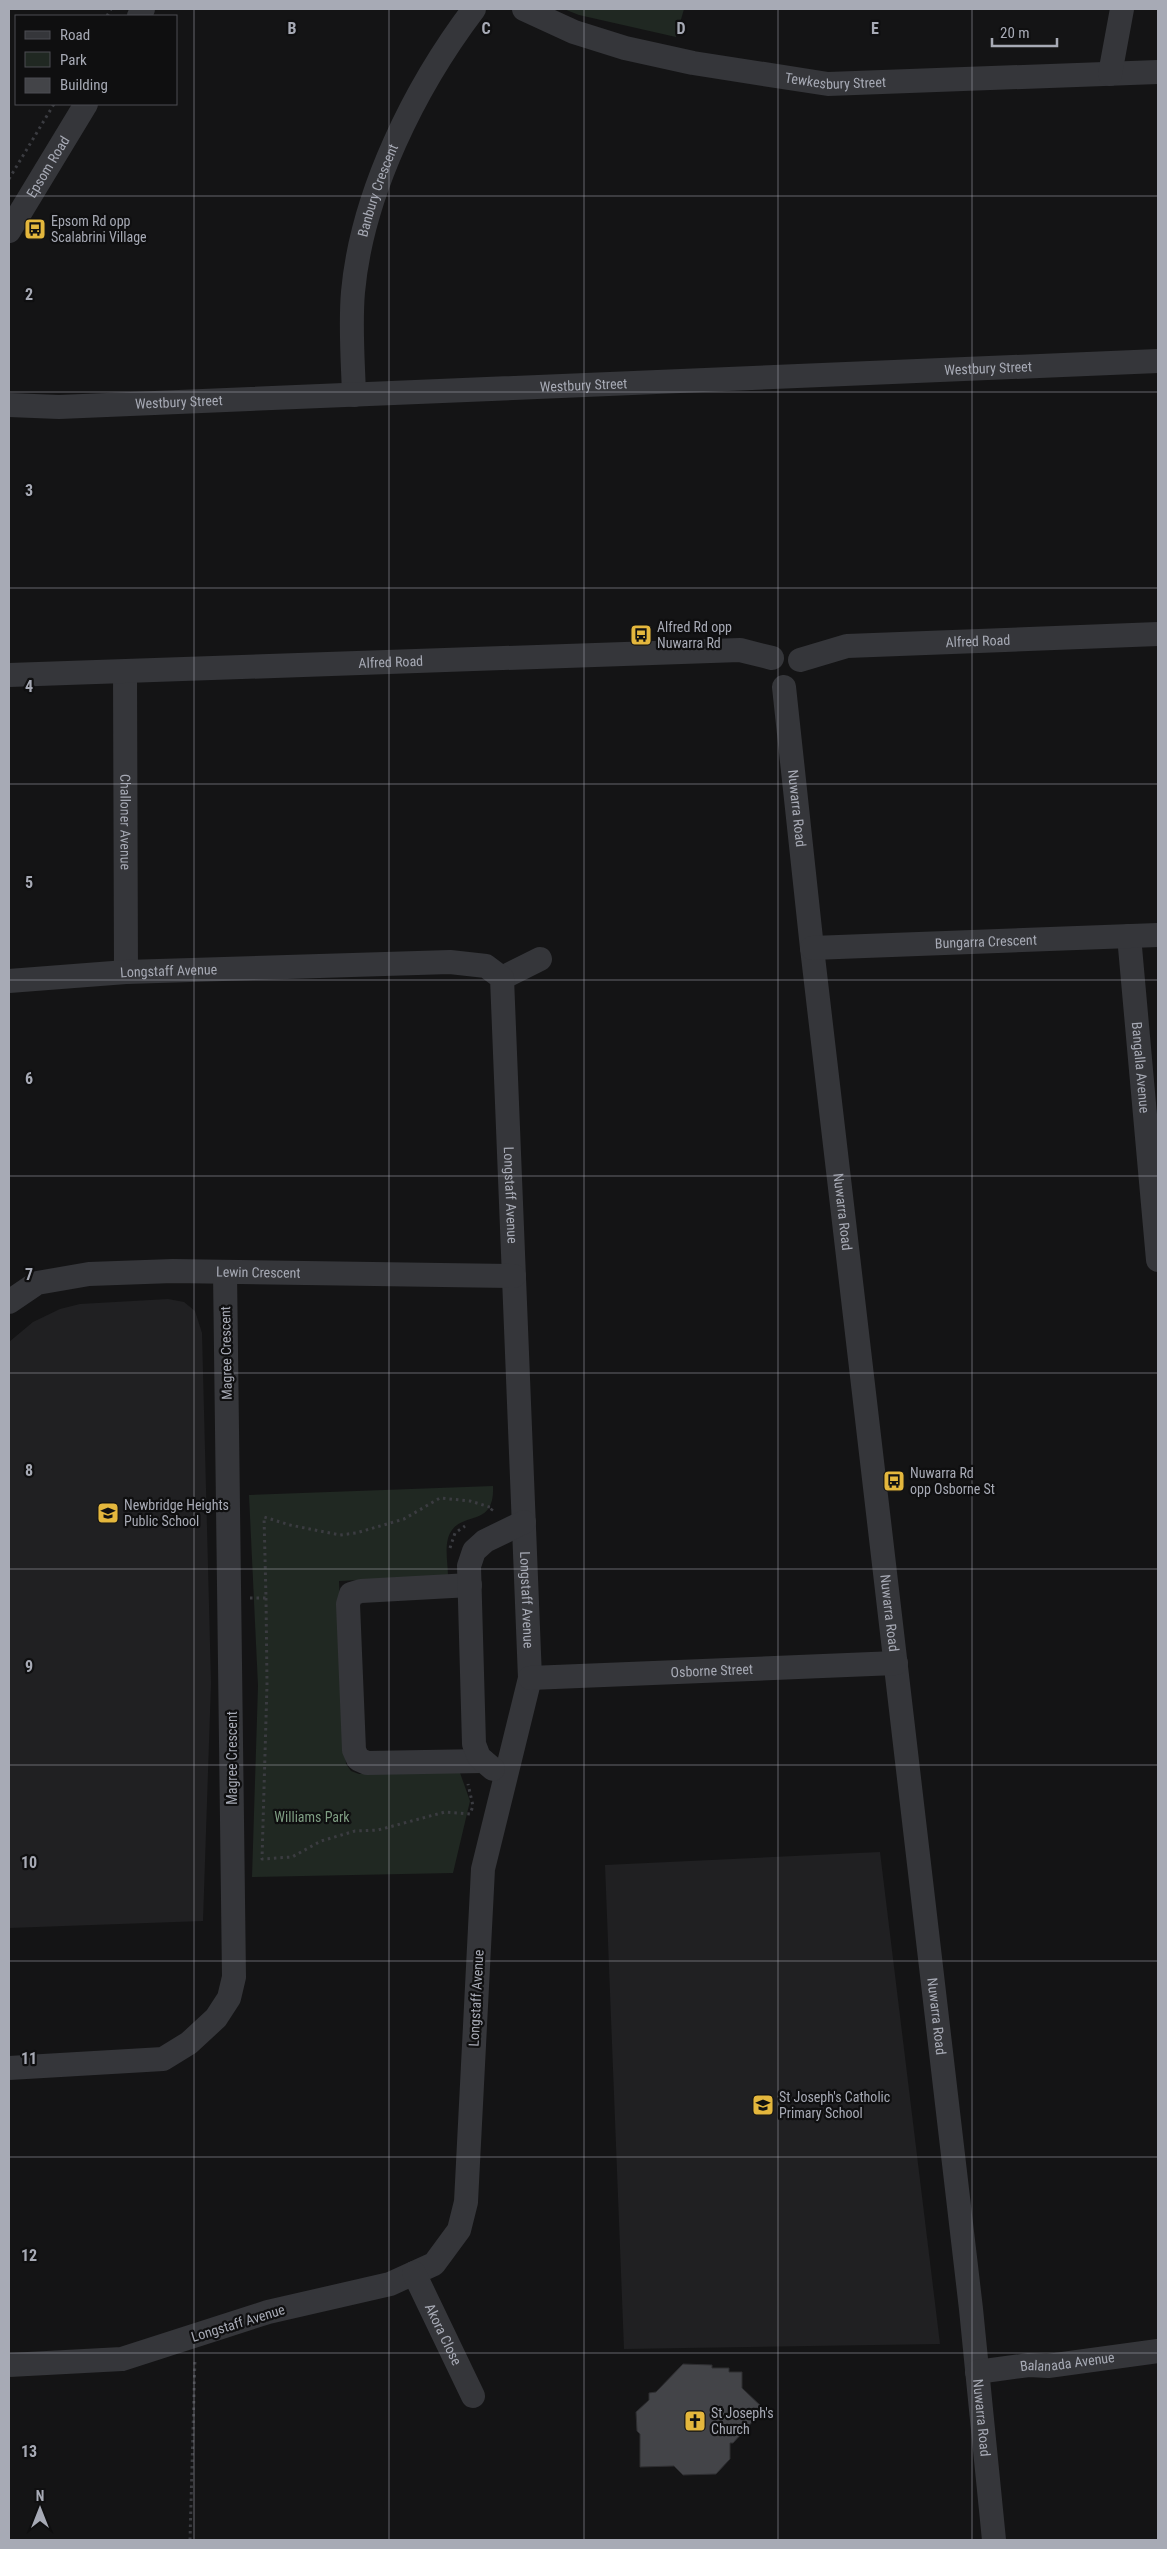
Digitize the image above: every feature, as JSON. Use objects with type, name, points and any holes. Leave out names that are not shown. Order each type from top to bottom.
[{"type":"street","name":"Banbury Crescent","points":[[354,395],[353,293],[361,246],[375,197],[404,122],[429,74],[474,9]]},
{"type":"street","name":"Tewkesbury Street","points":[[524,9],[574,32],[625,48],[693,63],[828,84],[1158,72]]},
{"type":"street","points":[[1110,74],[1122,9]]},
{"type":"street","name":"Epsom Road","points":[[9,231],[85,105]]},
{"type":"street","name":"Westbury Street","points":[[9,405],[35,408],[1158,361]]},
{"type":"street","name":"Alfred Road","points":[[800,660],[847,646],[1158,634]]},
{"type":"street","name":"Alfred Road","points":[[9,675],[740,650],[772,658]]},
{"type":"street","points":[[786,652],[800,660],[803,671],[799,681],[790,687],[774,683],[768,674],[772,658],[786,652]]},
{"type":"street","name":"Challoner Avenue","points":[[125,672],[126,972]]},
{"type":"street","name":"Nuwarra Road","points":[[784,687],[812,948],[977,2372],[994,2540]]},
{"type":"street","name":"Bangalla Avenue","points":[[1129,936],[1154,1170],[1158,1260]]},
{"type":"street","name":"Bungarra Crescent","points":[[812,948],[1158,936]]},
{"type":"street","points":[[502,978],[540,959]]},
{"type":"street","name":"Longstaff Avenue","points":[[9,981],[126,972],[450,962],[486,966],[502,978],[530,1678],[483,1869],[466,2202],[459,2230],[434,2264],[390,2284],[268,2312],[122,2359],[9,2365]]},
{"type":"street","name":"Lewin Crescent","points":[[9,1302],[36,1283],[90,1274],[173,1271],[514,1276]]},
{"type":"street","name":"Magree Crescent","points":[[9,2068],[163,2059],[189,2043],[209,2025],[228,1998],[234,1977],[225,1272]]},
{"type":"street","points":[[473,1761],[478,1757],[474,1744],[469,1566],[474,1551],[485,1541],[524,1522]]},
{"type":"street","points":[[470,1586],[361,1591],[352,1594],[348,1604],[354,1750],[358,1759],[367,1763],[473,1761],[506,1776]]},
{"type":"street","name":"Osborne Street","points":[[530,1678],[896,1663]]},
{"type":"street","name":"Akora Close","points":[[414,2273],[473,2396]]},
{"type":"street","name":"Balanada Avenue","points":[[977,2372],[1029,2365],[1048,2366],[1158,2351]]},
{"type":"path","points":[[9,179],[53,105]]},
{"type":"path","points":[[473,1761],[471,1795],[473,1806],[470,1814],[445,1812],[386,1828],[355,1831],[321,1841],[292,1857],[262,1859],[267,1684],[264,1517],[323,1533],[356,1534],[404,1520],[433,1502],[448,1498],[493,1508],[485,1518]]},
{"type":"path","points":[[450,1552],[450,1543],[455,1533],[471,1524]]},
{"type":"path","points":[[230,1598],[266,1598]]},
{"type":"path","points":[[190,2540],[196,2335]]},
{"type":"shaded area","name":"Newbridge Heights Public School","points":[[168,1299],[184,1302],[195,1311],[202,1333],[211,1683],[203,1921],[9,1928],[9,1342],[33,1322],[60,1309],[80,1304]]},
{"type":"shaded area","name":"St Joseph's Catholic Primary School","points":[[880,1852],[940,2344],[624,2349],[605,1865]]},
{"type":"green space","points":[[564,9],[684,9],[676,37],[579,15]]},
{"type":"green space","name":"Williams Park","points":[[493,1486],[492,1499],[484,1513],[464,1521],[452,1530],[449,1535],[447,1546],[448,1576],[339,1581],[346,1764],[351,1771],[359,1774],[459,1770],[470,1801],[453,1873],[252,1877],[258,1686],[249,1495]]},
{"type":"building","name":"St Joseph's Church","points":[[683,2364],[712,2365],[712,2368],[729,2368],[729,2372],[742,2372],[742,2388],[764,2409],[733,2443],[730,2443],[730,2459],[716,2474],[683,2475],[674,2466],[640,2467],[640,2434],[637,2431],[636,2412],[649,2400],[649,2393],[656,2392]]},
{"type":"place","name":"Epsom Rd opp Scalabrini Village","points":[[35,229]]},
{"type":"place","name":"Alfred Rd opp Nuwarra Rd","points":[[641,635]]},
{"type":"place","name":"Nuwarra Rd opp Osborne St","points":[[894,1481]]},
{"type":"place","name":"Newbridge Heights Public School","points":[[108,1513]]},
{"type":"place","name":"St Joseph's Catholic Primary School","points":[[763,2105]]},
{"type":"place","name":"St Joseph's Church","points":[[695,2421]]}]
